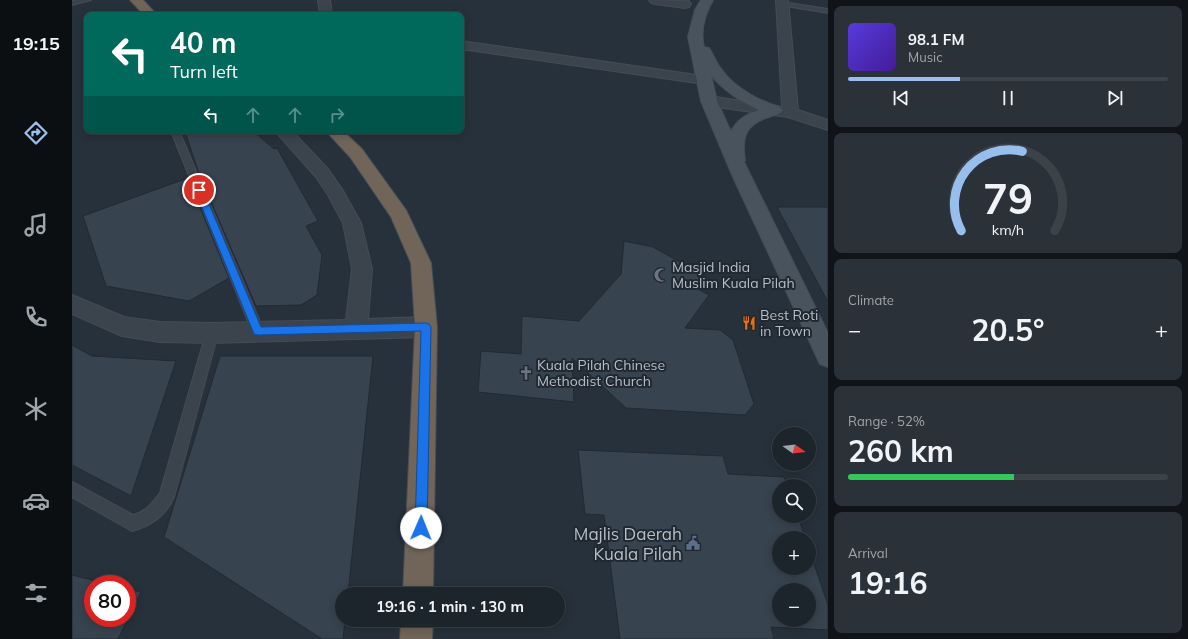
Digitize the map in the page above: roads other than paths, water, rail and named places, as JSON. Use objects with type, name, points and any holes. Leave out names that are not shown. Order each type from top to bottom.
[{"type":"highway","points":[[136,0],[148,12]]},
{"type":"highway","points":[[337,134],[356,153],[399,215],[421,263],[426,327],[418,587]]},
{"type":"highway","points":[[416,639],[417,627]]},
{"type":"street","points":[[324,0],[326,12]]},
{"type":"street","points":[[655,0],[704,5],[695,38],[709,101],[742,177],[828,357]]},
{"type":"street","points":[[778,111],[782,2]]},
{"type":"street","points":[[696,31],[708,60],[716,74],[727,86],[752,101],[778,111],[828,125]]},
{"type":"street","points":[[464,45],[704,80]]},
{"type":"street","points":[[709,101],[778,111]]},
{"type":"street","points":[[742,177],[736,156],[737,135],[747,120],[778,111]]},
{"type":"street","points":[[286,134],[322,173],[336,193],[352,223],[362,269],[356,329]]},
{"type":"street","points":[[72,304],[122,326],[160,332],[212,333],[426,327]]},
{"type":"lane","points":[[72,3],[88,0]]},
{"type":"lane","points":[[782,2],[828,11]]},
{"type":"lane","points":[[176,134],[258,331]]},
{"type":"lane","points":[[72,489],[132,523],[144,521],[156,510],[166,497],[212,333]]},
{"type":"place","name":"Masjid India Muslim Kuala Pilah","points":[[661,275]]},
{"type":"place","name":"Best Roti in Town","points":[[749,323]]},
{"type":"place","name":"Kuala Pilah Chinese Methodist Church","points":[[526,373]]},
{"type":"place","name":"Majlis Daerah Kuala Pilah","points":[[693,543]]}]
